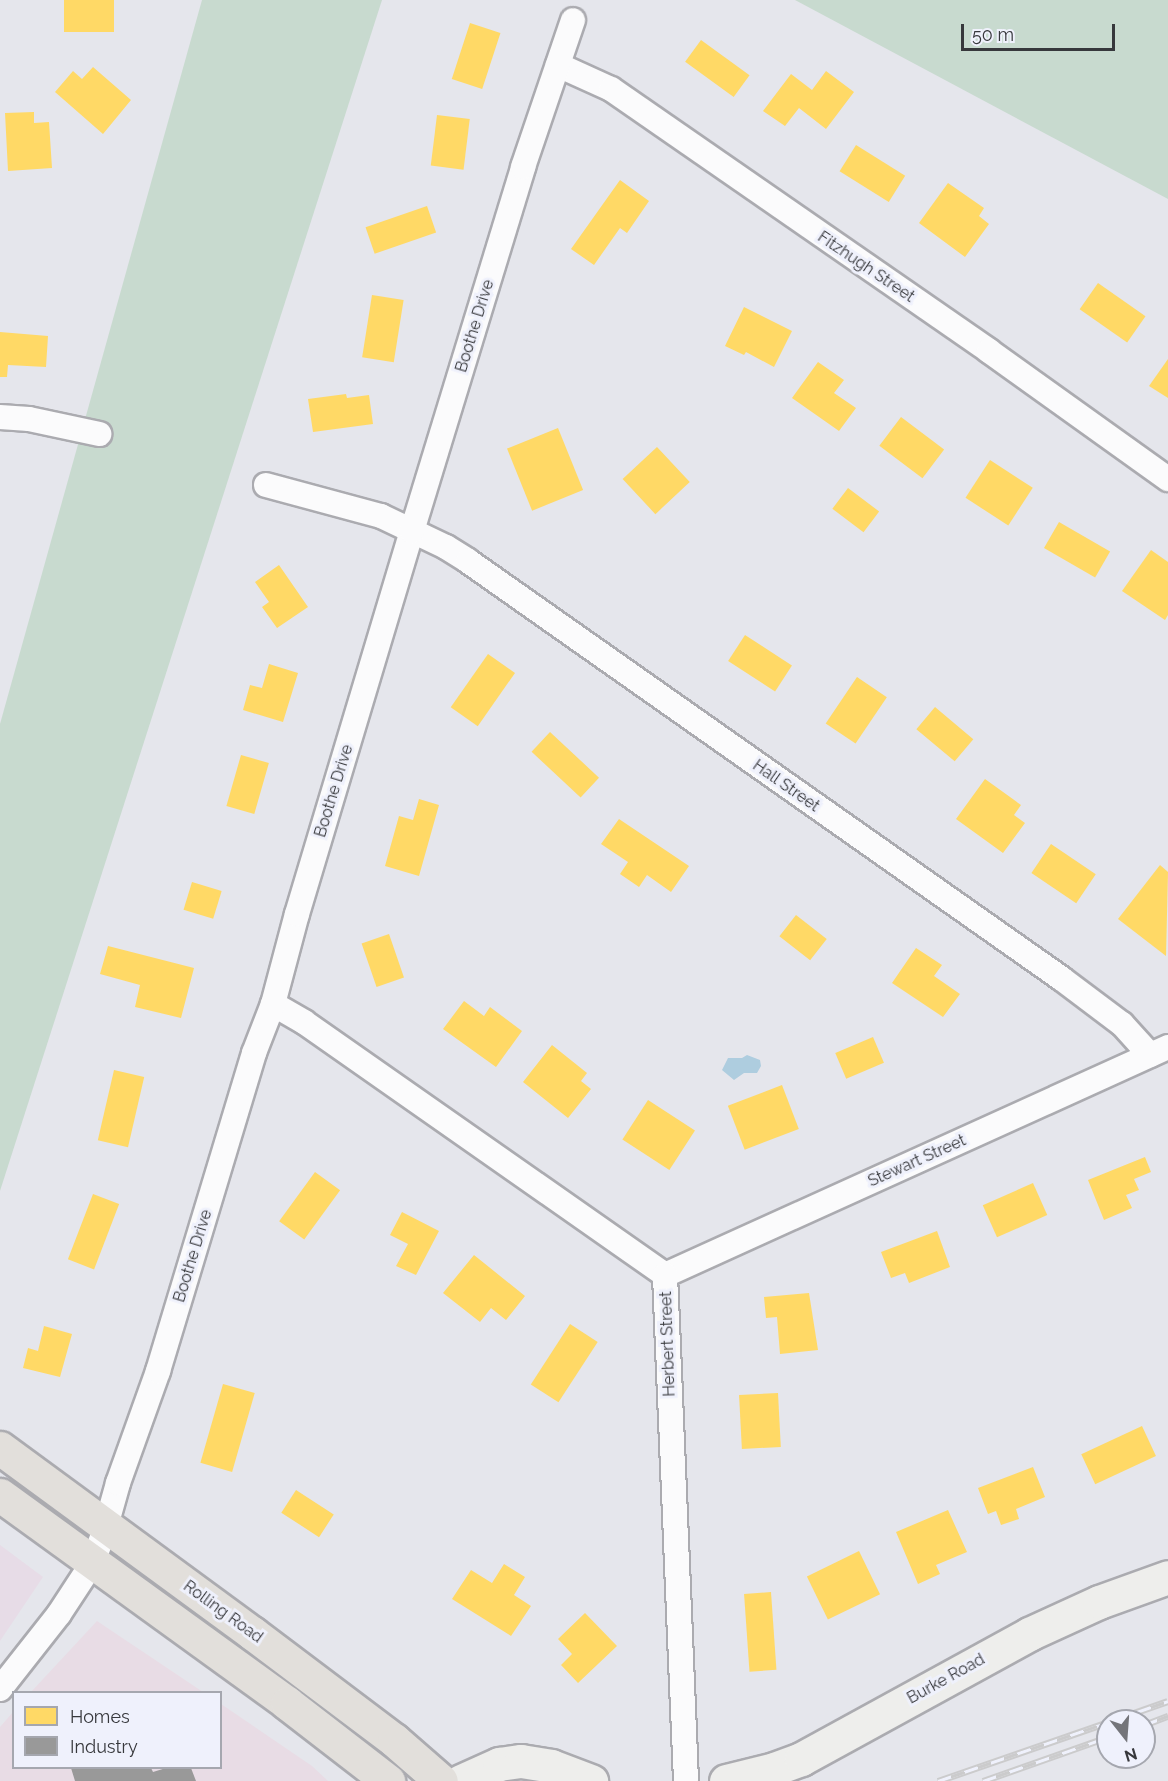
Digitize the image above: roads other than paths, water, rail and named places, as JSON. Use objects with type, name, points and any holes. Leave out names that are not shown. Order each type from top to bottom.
[{"type":"main road","name":"Rolling Road","points":[[0,1448],[394,1740],[441,1781]]},
{"type":"main road","points":[[0,1495],[287,1703],[388,1781]]},
{"type":"street","name":"Boothe Drive","points":[[0,1689],[59,1614],[93,1562],[106,1526],[120,1478],[158,1371],[254,1053],[273,1004],[297,914],[412,531],[524,167],[573,20]]},
{"type":"street","name":"Fitzhugh Street","points":[[558,65],[611,89],[990,351],[1168,479]]},
{"type":"street","points":[[0,417],[29,419],[99,434]]},
{"type":"street","name":"Hall Street","points":[[266,485],[381,516],[468,561],[1062,979],[1159,1051]]},
{"type":"street","name":"Herbert Street","points":[[273,1004],[304,1022],[665,1275],[686,1781]]},
{"type":"street","name":"Stewart Street","points":[[665,1275],[1159,1051]]},
{"type":"street","name":"Burke Road","points":[[726,1781],[765,1772],[801,1759],[1029,1634],[1099,1602],[1168,1577]]},
{"type":"street","points":[[461,1781],[499,1764],[521,1761],[552,1766],[591,1781]]},
{"type":"water","points":[[747,1055],[760,1060],[761,1066],[757,1073],[744,1073],[734,1080],[722,1070],[728,1058],[742,1058]]},
{"type":"railway","points":[[1145,1709],[1168,1701]]},
{"type":"railway","points":[[1156,1720],[1168,1716]]},
{"type":"railway","points":[[938,1781],[1096,1726]]},
{"type":"railway","points":[[983,1781],[1096,1741]]}]
